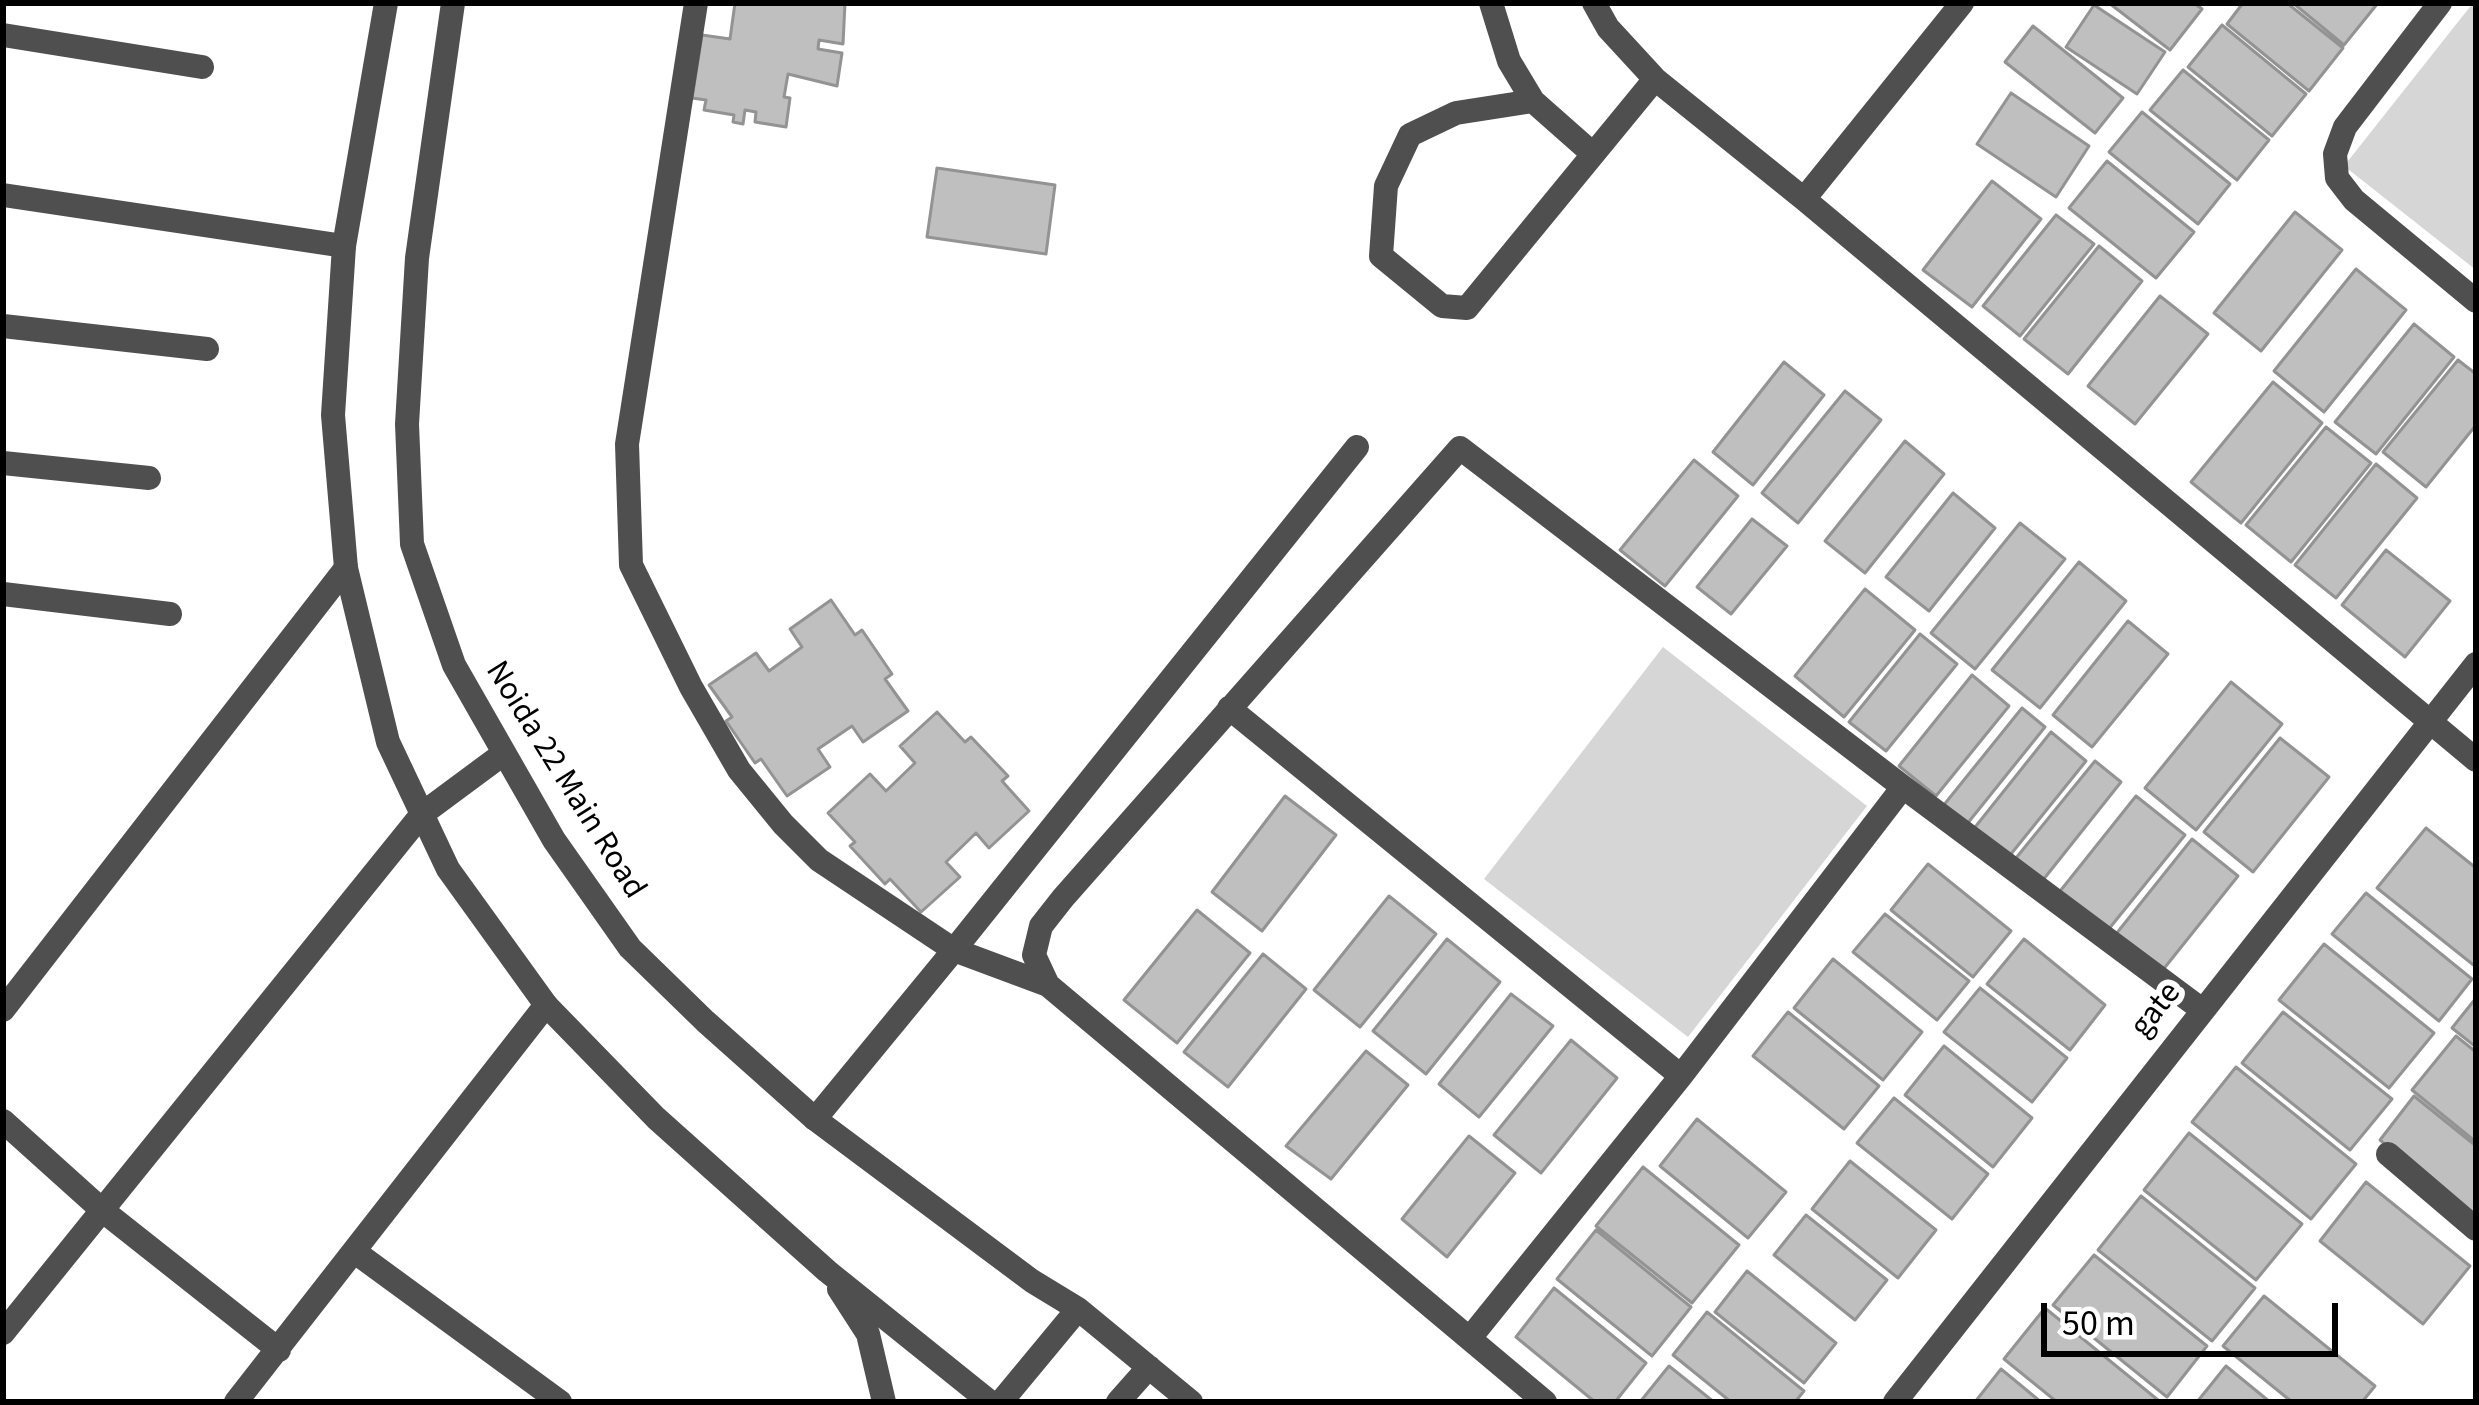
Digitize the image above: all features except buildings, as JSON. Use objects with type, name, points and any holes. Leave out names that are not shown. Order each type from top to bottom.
[{"type":"street","points":[[386,3],[344,246],[333,416],[346,568],[388,742],[448,869],[546,1005],[656,1118],[827,1270],[990,1402]]},
{"type":"street","name":"Noida 22 Main Road","points":[[453,3],[417,259],[407,424],[412,544],[454,665],[554,840],[630,948],[815,1119],[1078,1310],[1191,1402]]},
{"type":"street","points":[[696,3],[627,443],[632,565],[691,687],[739,770],[782,824],[819,860],[954,950],[1048,985],[1545,1402]]},
{"type":"street","points":[[1491,3],[1509,61],[1533,101],[1593,154]]},
{"type":"street","points":[[1594,3],[1608,28],[1654,79],[2476,760]]},
{"type":"street","points":[[1804,199],[1962,3]]},
{"type":"street","points":[[2440,3],[2344,127],[2335,154],[2337,178],[2354,200],[2476,301]]},
{"type":"street","points":[[3,35],[202,67]]},
{"type":"street","points":[[1533,101],[1456,113],[1410,134],[1386,186],[1381,256],[1442,306],[1467,308],[1654,79]]},
{"type":"street","points":[[3,195],[344,246]]},
{"type":"street","points":[[3,326],[207,349]]},
{"type":"street","points":[[815,1119],[1357,447]]},
{"type":"street","points":[[1048,985],[1034,955],[1041,926],[1460,448],[2201,1009]]},
{"type":"street","points":[[3,464],[148,478]]},
{"type":"street","points":[[3,1010],[346,568]]},
{"type":"street","points":[[3,594],[170,614]]},
{"type":"street","name":"gate","points":[[1895,1402],[2476,664]]},
{"type":"street","points":[[1229,708],[1681,1076]]},
{"type":"street","points":[[3,1333],[422,814],[503,754]]},
{"type":"street","points":[[1470,1338],[1681,1076],[1903,787]]},
{"type":"street","points":[[236,1402],[546,1005]]},
{"type":"street","points":[[3,1121],[102,1210],[279,1350]]},
{"type":"street","points":[[2388,1154],[2476,1228]]},
{"type":"street","points":[[355,1252],[560,1402]]},
{"type":"street","points":[[827,1270],[868,1334],[884,1402]]},
{"type":"street","points":[[1001,1402],[1078,1310]]},
{"type":"street","points":[[1118,1402],[1149,1367]]},
{"type":"shaded area","points":[[2476,3],[2476,270],[2344,166]]},
{"type":"shaded area","points":[[1663,647],[1867,806],[1688,1037],[1484,879]]}]
